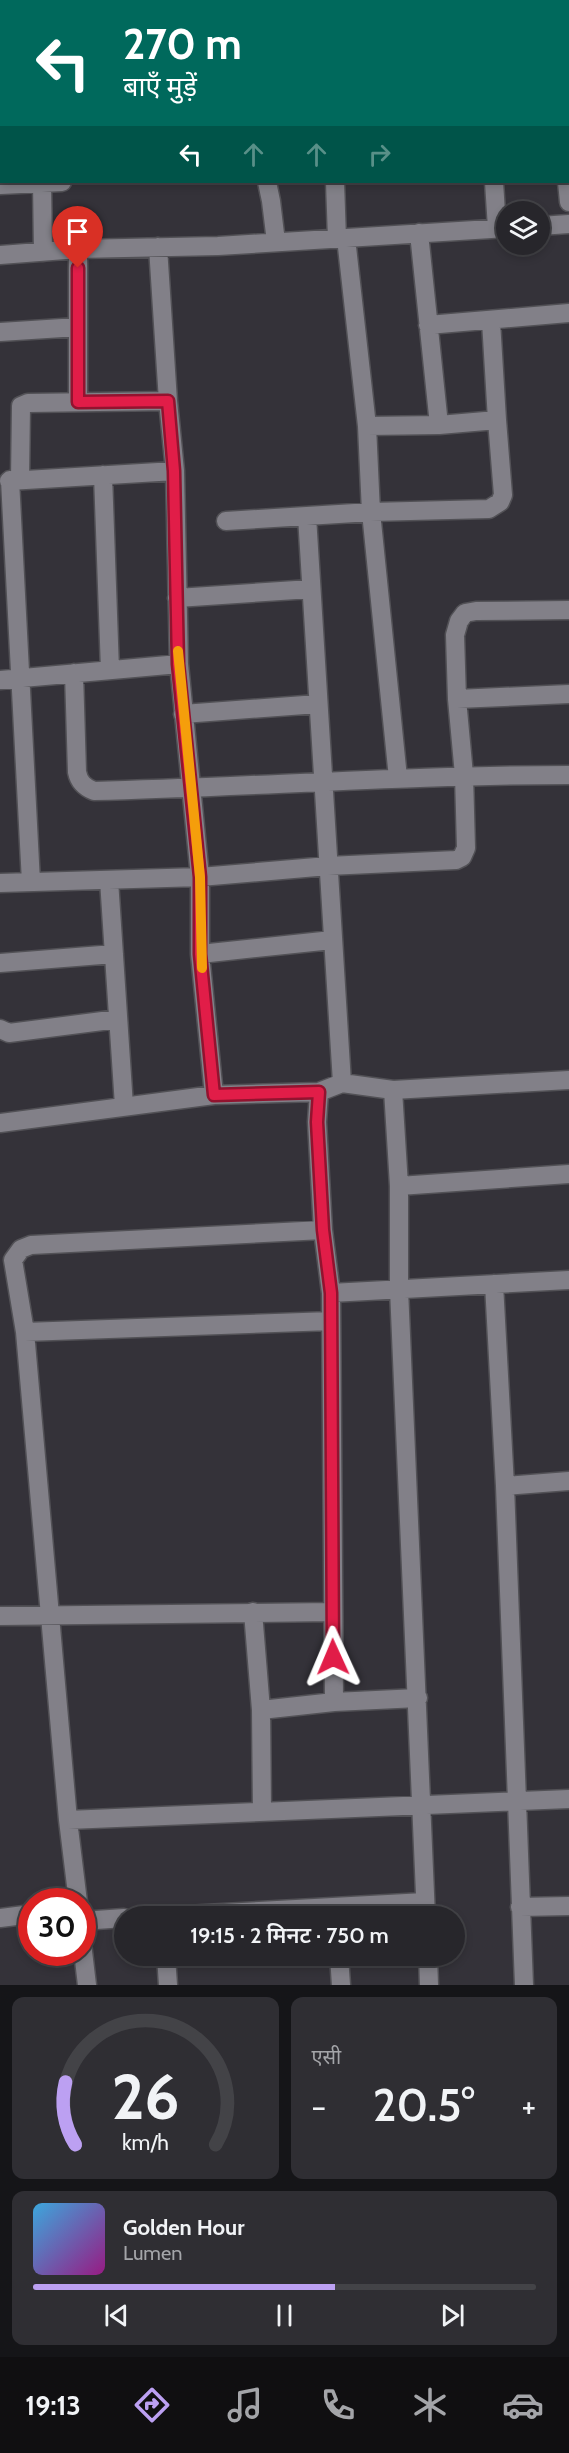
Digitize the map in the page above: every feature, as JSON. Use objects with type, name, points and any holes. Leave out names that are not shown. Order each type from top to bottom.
[{"type":"street","points":[[0,185],[28,183]]},
{"type":"street","points":[[42,183],[43,252]]},
{"type":"street","points":[[267,183],[276,242]]},
{"type":"street","points":[[335,183],[366,426],[371,512],[398,778]]},
{"type":"street","points":[[494,183],[497,201]]},
{"type":"street","points":[[567,183],[569,202]]},
{"type":"street","points":[[550,225],[569,224]]},
{"type":"street","points":[[0,255],[78,249],[276,242],[496,228]]},
{"type":"street","points":[[419,233],[440,425]]},
{"type":"street","points":[[158,247],[174,471],[178,664],[200,877],[200,954],[214,1095]]},
{"type":"street","points":[[78,249],[78,402]]},
{"type":"street","points":[[429,325],[569,313]]},
{"type":"street","points":[[226,520],[371,512],[489,509],[500,502],[503,495],[491,321]]},
{"type":"street","points":[[0,332],[78,327]]},
{"type":"street","points":[[31,882],[19,678],[8,623],[10,481],[21,406],[28,403],[168,401]]},
{"type":"street","points":[[366,426],[440,425],[497,420]]},
{"type":"street","points":[[10,481],[174,471]]},
{"type":"street","points":[[103,475],[110,670]]},
{"type":"street","points":[[307,516],[342,1083]]},
{"type":"street","points":[[177,598],[311,589]]},
{"type":"street","points":[[0,883],[200,877],[328,866],[456,860],[462,857],[466,848],[455,635],[459,621],[465,613],[476,611],[569,610]]},
{"type":"street","points":[[0,680],[178,664]]},
{"type":"street","points":[[74,673],[77,772],[79,780],[86,788],[94,791],[191,789],[464,775],[569,775]]},
{"type":"street","points":[[457,699],[569,694]]},
{"type":"street","points":[[183,714],[318,704]]},
{"type":"street","points":[[109,880],[124,1107]]},
{"type":"street","points":[[200,954],[332,940]]},
{"type":"street","points":[[0,963],[114,954]]},
{"type":"street","points":[[0,1029],[9,1033],[118,1019]]},
{"type":"street","points":[[0,1123],[214,1095],[319,1092],[342,1083],[393,1090],[569,1080]]},
{"type":"street","points":[[393,1090],[399,1186],[399,1289],[426,1906]]},
{"type":"street","points":[[319,1092],[317,1122],[323,1230],[331,1293],[334,1702]]},
{"type":"street","points":[[399,1186],[569,1174]]},
{"type":"street","points":[[76,1888],[68,1820],[25,1332],[14,1260],[21,1249],[32,1245],[323,1230]]},
{"type":"street","points":[[331,1293],[569,1280]]},
{"type":"street","points":[[494,1284],[505,1486],[524,1985]]},
{"type":"street","points":[[25,1332],[331,1322]]},
{"type":"street","points":[[505,1486],[569,1481]]},
{"type":"street","points":[[253,1612],[261,1710],[262,1811]]},
{"type":"street","points":[[0,1616],[332,1612]]},
{"type":"street","points":[[261,1710],[334,1702],[418,1698]]},
{"type":"street","points":[[68,1820],[569,1799]]},
{"type":"street","points":[[520,1907],[569,1906]]},
{"type":"street","points":[[0,1918],[18,1916]]},
{"type":"street","points":[[96,1920],[114,1919]]},
{"type":"street","points":[[85,1966],[87,1985]]},
{"type":"street","points":[[167,1966],[168,1985]]},
{"type":"street","points":[[340,1966],[341,1985]]},
{"type":"street","points":[[428,1966],[429,1985]]},
{"type":"slow traffic","points":[[178,651],[200,877],[202,968]]},
{"type":"route","points":[[78,268],[78,402],[168,401],[174,471],[178,664],[200,877],[200,954],[214,1095],[319,1092],[317,1122],[323,1230],[331,1293],[333,1657]]}]
